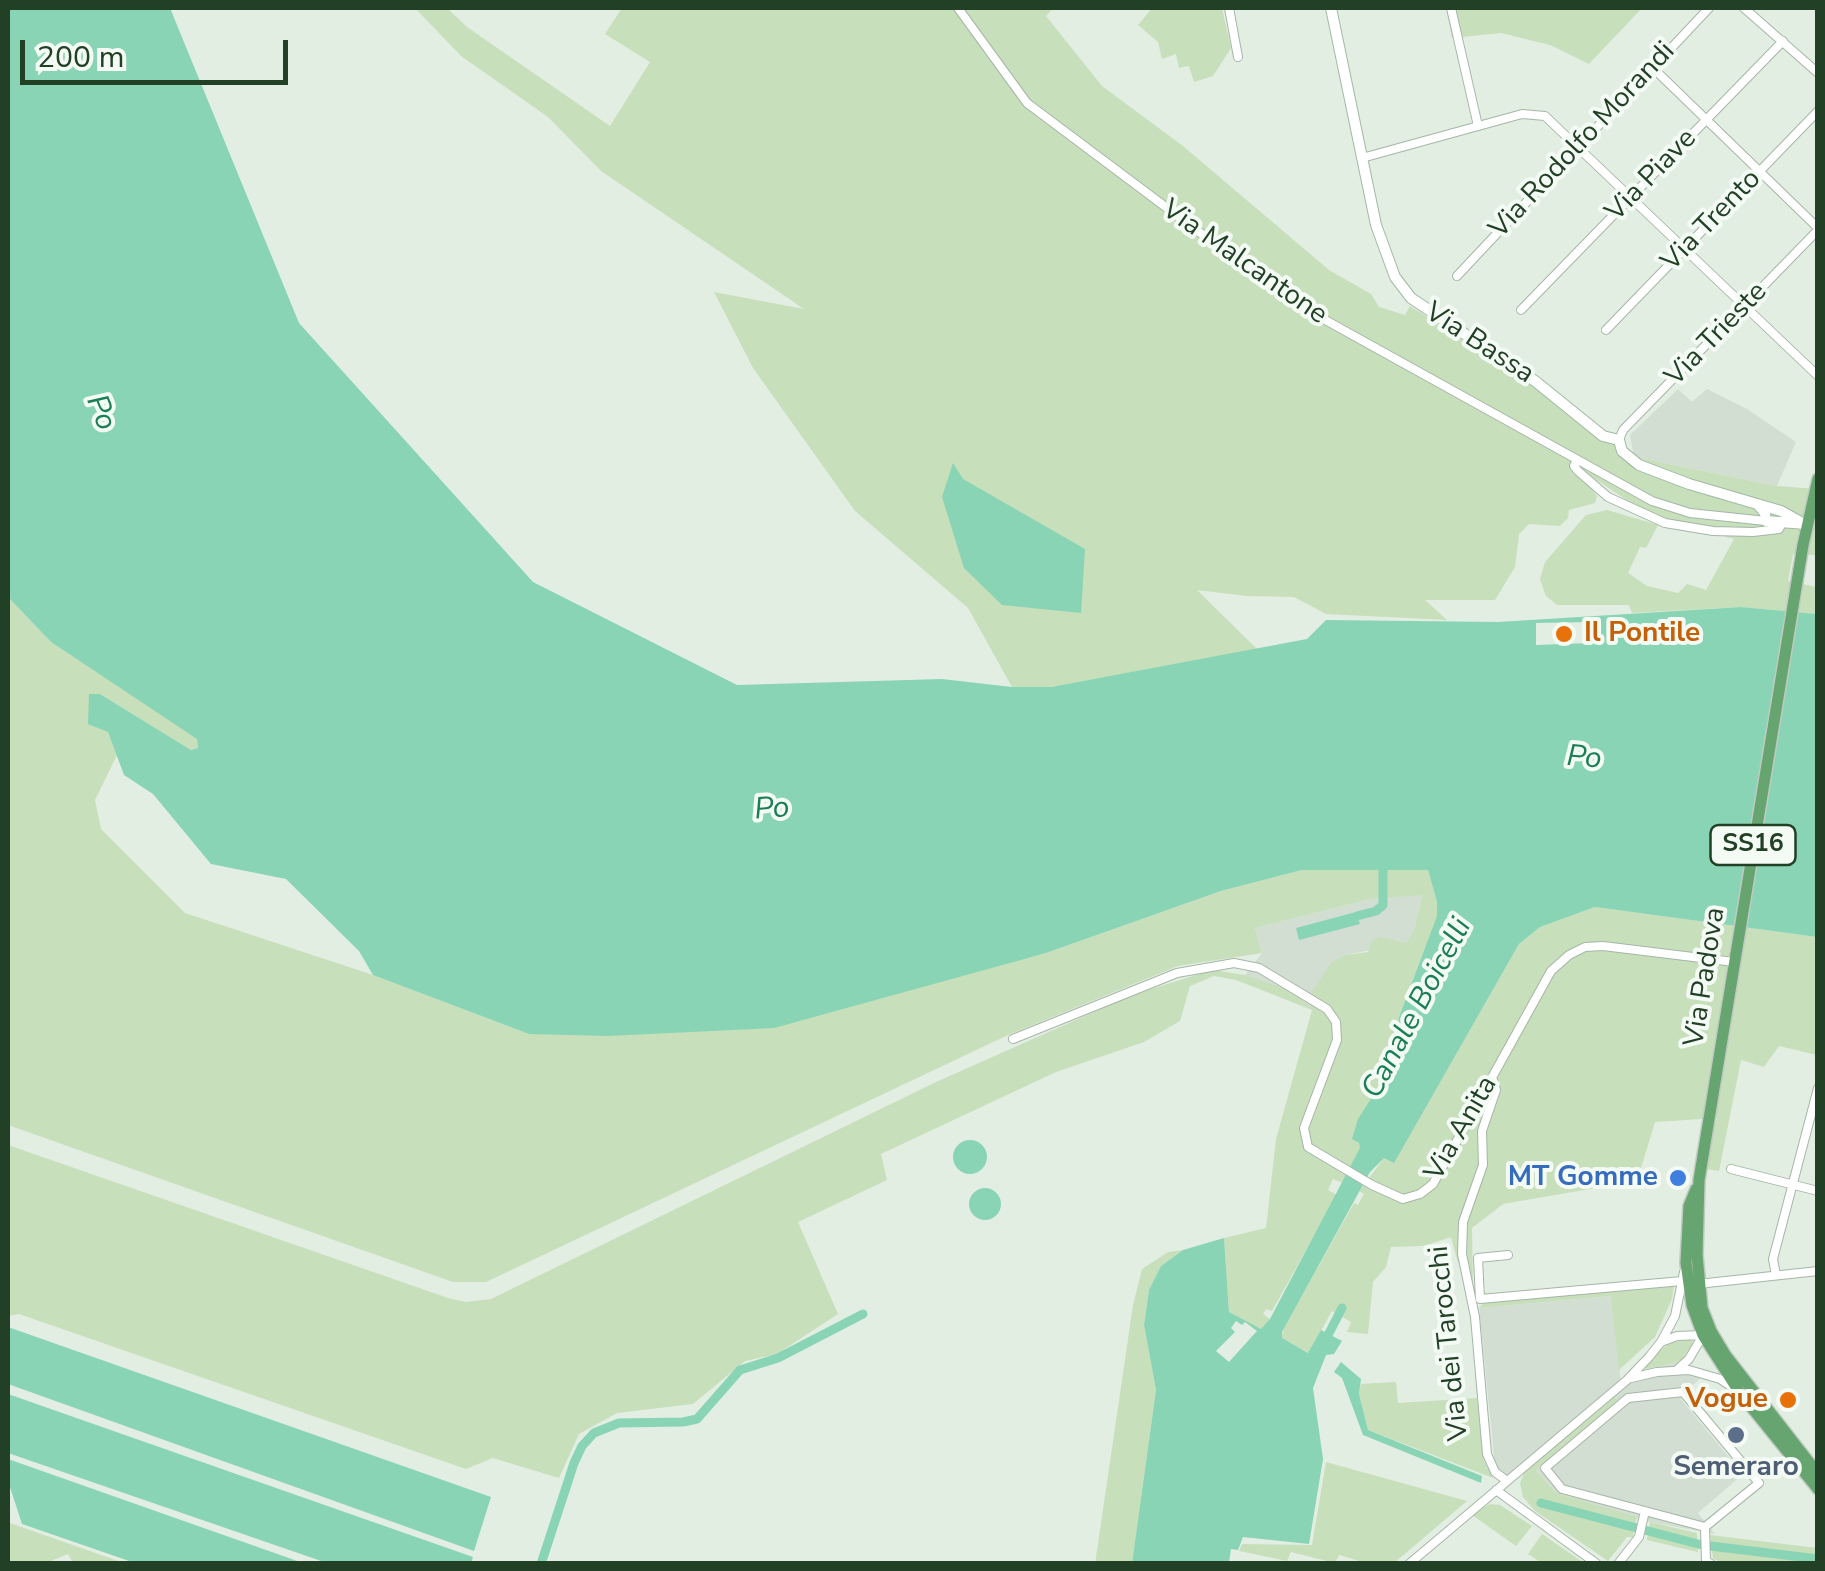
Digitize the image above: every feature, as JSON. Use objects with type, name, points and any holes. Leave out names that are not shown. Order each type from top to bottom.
[{"type":"main road","name":"SS16","points":[[1808,523],[1818,479]]},
{"type":"main road","name":"Via Padova","points":[[1689,1282],[1699,1180],[1808,523]]},
{"type":"main road","name":"Via Padova","points":[[1699,1180],[1689,1206],[1686,1263],[1707,1333],[1740,1393],[1800,1460],[1818,1474]]},
{"type":"main road","name":"Via Padova","points":[[1707,1333],[1818,1490]]},
{"type":"street","name":"Via Malcantone","points":[[958,8],[1027,103],[1276,290],[1642,496],[1674,510],[1766,521],[1782,517],[1780,529],[1713,531],[1666,523],[1608,497],[1578,472],[1574,466],[1577,460]]},
{"type":"street","points":[[1228,8],[1238,57]]},
{"type":"street","name":"Via Bassa","points":[[1332,8],[1379,236],[1395,277],[1410,298],[1535,380],[1604,436],[1619,440],[1622,451],[1644,468],[1754,502],[1782,517]]},
{"type":"street","points":[[1451,8],[1478,126]]},
{"type":"street","name":"Via Rodolfo Morandi","points":[[1457,276],[1710,8]]},
{"type":"street","points":[[1744,8],[1818,73]]},
{"type":"street","name":"Via Piave","points":[[1520,310],[1784,41]]},
{"type":"street","points":[[1652,68],[1818,229]]},
{"type":"street","name":"Via Trento","points":[[1606,330],[1818,111]]},
{"type":"street","points":[[1362,158],[1522,114],[1549,119],[1818,376]]},
{"type":"street","name":"Via Trieste","points":[[1619,440],[1623,430],[1818,229]]},
{"type":"street","points":[[1754,502],[1765,513],[1766,521]]},
{"type":"street","points":[[1782,517],[1808,523]]},
{"type":"street","name":"Via Anita","points":[[1013,1039],[1177,973],[1234,962],[1259,968],[1333,1014],[1338,1029],[1303,1134],[1311,1150],[1403,1199],[1427,1190],[1441,1170],[1552,971],[1576,951],[1602,946],[1734,962]]},
{"type":"street","name":"Via dei Tarocchi","points":[[1492,1077],[1496,1090],[1482,1131],[1483,1165],[1463,1222],[1462,1254],[1474,1299],[1487,1454],[1494,1472],[1507,1481]]},
{"type":"street","points":[[1776,1275],[1773,1259],[1818,1088]]},
{"type":"street","points":[[1731,1169],[1818,1191]]},
{"type":"street","points":[[1508,1256],[1478,1258],[1474,1299],[1818,1271]]},
{"type":"street","points":[[1409,1564],[1627,1380],[1661,1342],[1689,1282]]},
{"type":"street","points":[[1661,1342],[1707,1333]]},
{"type":"street","points":[[1678,1370],[1707,1333]]},
{"type":"street","points":[[1627,1380],[1678,1370],[1720,1379],[1740,1393]]},
{"type":"street","points":[[1618,1387],[1628,1398]]},
{"type":"street","points":[[1683,1392],[1759,1482],[1705,1532],[1562,1489],[1545,1468],[1628,1398],[1683,1392]]},
{"type":"street","points":[[1496,1490],[1597,1564]]},
{"type":"street","points":[[1618,1564],[1639,1537],[1645,1511]]},
{"type":"street","points":[[1705,1532],[1706,1560],[1711,1564]]},
{"type":"shaded area","points":[[415,8],[447,8],[467,27],[610,126],[650,62],[605,34],[622,8],[1053,8],[1046,16],[1102,86],[1183,146],[1329,270],[1371,294],[1379,307],[1405,315],[1410,306],[1634,457],[1777,486],[1817,489],[1817,555],[1793,554],[1788,581],[1817,587],[1817,614],[1741,607],[1632,613],[1629,605],[1557,605],[1546,596],[1540,579],[1545,562],[1586,515],[1607,510],[1658,525],[1646,548],[1640,547],[1628,573],[1647,586],[1678,593],[1687,584],[1706,590],[1734,539],[1667,520],[1634,505],[1573,464],[1597,496],[1595,503],[1569,510],[1568,518],[1560,526],[1529,524],[1519,534],[1515,567],[1495,600],[1425,600],[1447,620],[1326,614],[1294,597],[1197,590],[1257,649],[1051,687],[1012,687],[968,608],[855,511],[753,368],[714,292],[804,309],[601,171],[548,117],[461,56]]},
{"type":"shaded area","points":[[1152,8],[1222,8],[1231,48],[1213,76],[1194,82],[1189,66],[1179,68],[1176,54],[1162,59],[1158,42],[1138,25]]},
{"type":"shaded area","points":[[1446,8],[1642,8],[1589,64],[1550,45],[1501,33],[1452,38]]},
{"type":"shaded area","points":[[1678,389],[1692,402],[1707,389],[1747,409],[1796,442],[1777,486],[1634,457],[1630,435]]},
{"type":"shaded area","points":[[8,597],[51,642],[197,738],[198,748],[191,750],[100,694],[117,755],[95,800],[101,829],[185,913],[373,975],[529,1034],[979,970],[1046,953],[1221,891],[1302,870],[1428,870],[1437,917],[1399,1017],[1397,1057],[1379,1085],[1359,1143],[1361,1148],[1343,1183],[1333,1179],[1328,1190],[1337,1195],[1272,1311],[1266,1309],[1263,1314],[1270,1319],[1261,1330],[1229,1312],[1224,1238],[1266,1228],[1276,1139],[1312,1010],[1236,980],[1214,976],[1190,986],[1180,1021],[1144,1042],[1056,1072],[881,1154],[887,1180],[798,1222],[838,1314],[777,1354],[745,1361],[693,1404],[617,1413],[579,1434],[559,1478],[493,1458],[466,1469],[19,1314],[8,1316],[8,1145],[448,1298],[466,1302],[491,1299],[936,1082],[1132,995],[1212,970],[1245,975],[1290,991],[1311,1008],[1308,998],[1331,963],[1345,955],[1368,952],[1371,942],[1380,937],[1406,943],[1414,930],[1422,895],[1370,899],[1255,928],[1262,953],[1178,966],[1008,1035],[486,1282],[453,1282],[8,1125]]},
{"type":"shaded area","points":[[1422,894],[1414,930],[1406,943],[1345,955],[1312,1009],[1245,975],[1262,953],[1255,928],[1370,899]]},
{"type":"shaded area","points":[[1595,907],[1817,937],[1817,1055],[1779,1046],[1764,1067],[1741,1060],[1719,1171],[1700,1168],[1717,1118],[1655,1122],[1641,1168],[1619,1184],[1503,1204],[1472,1228],[1473,1288],[1467,1262],[1458,1263],[1451,1237],[1424,1246],[1391,1247],[1386,1267],[1373,1282],[1368,1334],[1347,1332],[1351,1322],[1332,1311],[1309,1353],[1281,1338],[1354,1203],[1358,1205],[1364,1194],[1359,1191],[1384,1158],[1394,1162],[1519,944],[1540,927]]},
{"type":"shaded area","points":[[1183,1250],[1161,1266],[1149,1290],[1144,1325],[1156,1390],[1132,1563],[1095,1564],[1133,1305],[1142,1269],[1168,1252]]},
{"type":"shaded area","points":[[1674,1285],[1655,1337],[1619,1370],[1611,1296],[1479,1308],[1485,1301]]},
{"type":"shaded area","points":[[1612,1296],[1621,1384],[1646,1369],[1681,1361],[1703,1376],[1679,1397],[1743,1474],[1698,1513],[1715,1534],[1650,1522],[1556,1493],[1536,1470],[1618,1401],[1613,1395],[1509,1479],[1495,1465],[1479,1308]]},
{"type":"shaded area","points":[[1690,1339],[1693,1343],[1681,1361],[1646,1369],[1644,1364],[1660,1350]]},
{"type":"shaded area","points":[[1396,1382],[1398,1403],[1477,1398],[1484,1461],[1493,1478],[1368,1430],[1359,1394],[1361,1384]]},
{"type":"shaded area","points":[[1613,1395],[1618,1400],[1536,1470],[1556,1493],[1637,1517],[1633,1537],[1627,1537],[1608,1561],[1535,1511],[1523,1497],[1520,1483],[1526,1468]]},
{"type":"shaded area","points":[[1326,1462],[1467,1501],[1394,1563],[1359,1563],[1339,1555],[1335,1563],[1291,1552],[1287,1561],[1239,1551],[1242,1544],[1312,1545]]},
{"type":"shaded area","points":[[1490,1504],[1500,1505],[1532,1526],[1516,1546],[1472,1515]]},
{"type":"shaded area","points":[[8,1517],[10,1523],[124,1563],[73,1563],[68,1554],[46,1563],[8,1563]]},
{"type":"shaded area","points":[[1650,1522],[1697,1533],[1698,1552],[1647,1540]]},
{"type":"shaded area","points":[[1542,1534],[1584,1563],[1542,1563],[1528,1554]]},
{"type":"shaded area","points":[[1710,1535],[1817,1548],[1817,1563],[1726,1563],[1713,1559]]},
{"type":"water","points":[[8,8],[170,8],[299,323],[533,582],[737,685],[942,679],[1051,687],[1307,639],[1326,620],[1498,622],[1741,607],[1817,614],[1817,937],[1595,907],[1540,927],[1519,944],[1394,1163],[1384,1158],[1370,1172],[1282,1332],[1282,1338],[1308,1353],[1321,1330],[1342,1341],[1334,1354],[1326,1355],[1313,1388],[1323,1459],[1309,1544],[1243,1537],[1238,1550],[1231,1549],[1229,1563],[1132,1563],[1156,1390],[1144,1325],[1149,1290],[1161,1266],[1183,1250],[1224,1238],[1229,1312],[1261,1329],[1270,1319],[1360,1148],[1352,1139],[1358,1119],[1397,1058],[1399,1017],[1437,916],[1428,870],[1302,870],[1221,891],[1046,953],[774,1028],[608,1036],[529,1034],[373,975],[359,951],[286,879],[211,864],[153,794],[124,775],[108,732],[88,724],[89,694],[100,694],[191,750],[198,748],[197,739],[51,642],[8,597]]},
{"type":"water","points":[[953,463],[963,479],[1085,549],[1081,613],[1002,605],[964,568],[942,497]]},
{"type":"water","points":[[1356,912],[1360,924],[1299,940],[1296,928]]},
{"type":"water","points":[[970,1140],[982,1145],[987,1157],[982,1169],[970,1174],[958,1169],[953,1157],[958,1145]]},
{"type":"water","points":[[985,1188],[996,1193],[1001,1204],[996,1215],[985,1220],[974,1215],[969,1204],[974,1193]]},
{"type":"water","points":[[8,1327],[491,1497],[474,1551],[8,1384]]},
{"type":"water","points":[[1341,1362],[1361,1379],[1359,1394],[1368,1430],[1482,1476],[1481,1483],[1363,1435],[1342,1378],[1334,1372]]},
{"type":"water","points":[[8,1394],[473,1557],[471,1563],[327,1563],[8,1453]]},
{"type":"water","points":[[8,1459],[303,1563],[135,1563],[22,1524],[8,1481]]},
{"type":"pier","points":[[1591,622],[1592,643],[1536,645],[1536,623]]},
{"type":"pier","points":[[1236,1321],[1257,1331],[1229,1362],[1216,1351],[1235,1332],[1231,1328]]},
{"type":"waterway","points":[[1357,916],[1383,905],[1383,861]]},
{"type":"waterway","points":[[1325,1341],[1342,1308]]},
{"type":"waterway","points":[[541,1564],[574,1463],[594,1433],[619,1423],[697,1419],[740,1370],[778,1358],[863,1314]]},
{"type":"waterway","points":[[1541,1503],[1702,1545],[1818,1559]]},
{"type":"place","name":"Il Pontile","points":[[1564,634]]},
{"type":"place","name":"MT Gomme","points":[[1678,1178]]},
{"type":"place","name":"Vogue","points":[[1788,1400]]},
{"type":"place","name":"Semeraro","points":[[1736,1435]]},
{"type":"water label","name":"Po","points":[[100,413]]},
{"type":"water label","name":"Po","points":[[1584,759]]},
{"type":"water label","name":"Po","points":[[772,810]]},
{"type":"water label","name":"Canale Boicelli","points":[[1418,1009]]}]
